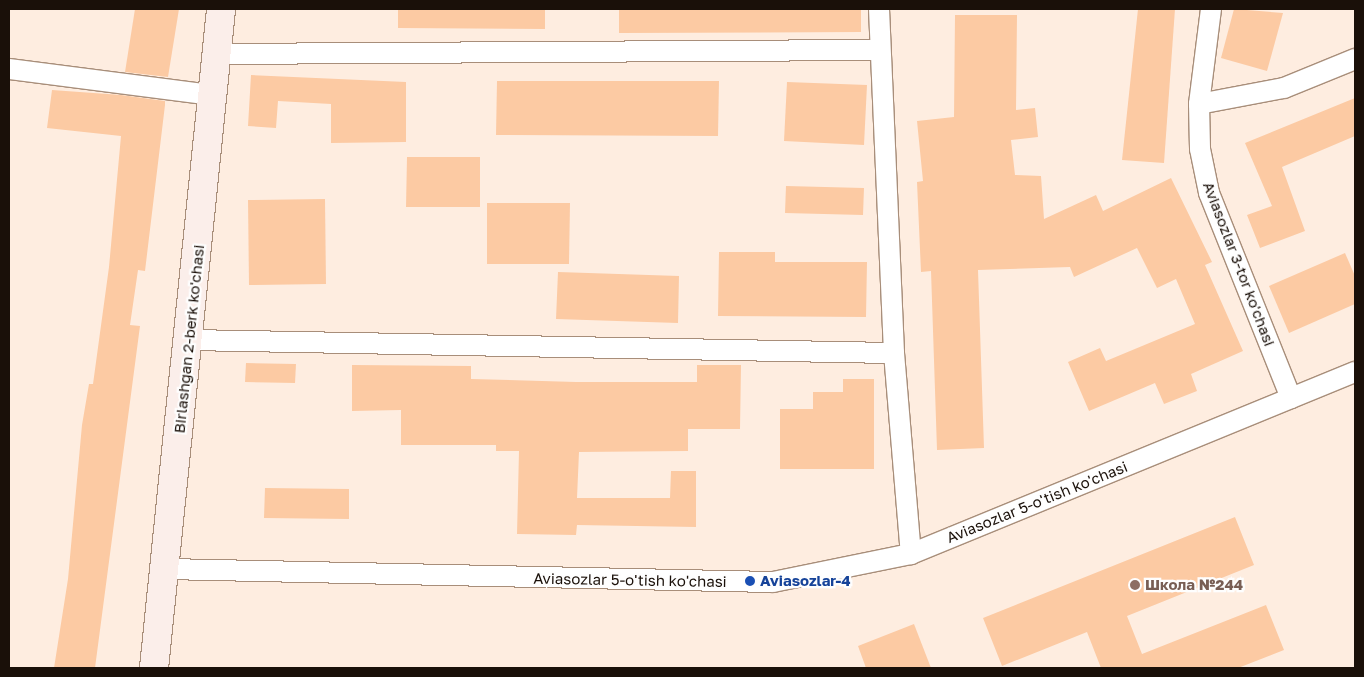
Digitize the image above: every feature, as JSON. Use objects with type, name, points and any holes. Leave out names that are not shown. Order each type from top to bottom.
[{"type":"street","name":"Birlashgan 2-berk ko'chasi","points":[[154,668],[166,569],[221,9]]},
{"type":"street","points":[[879,9],[894,353],[911,554]]},
{"type":"street","name":"Aviasozlar 3-tor ko'chasi","points":[[1211,9],[1199,104],[1200,149],[1209,192],[1291,398]]},
{"type":"street","points":[[217,54],[880,50]]},
{"type":"street","points":[[1199,104],[1284,88],[1355,59]]},
{"type":"street","points":[[9,69],[212,95]]},
{"type":"street","points":[[189,340],[894,353]]},
{"type":"street","name":"Aviasozlar 5-o'tish ko'chasi","points":[[166,569],[773,582],[911,554],[1355,372]]},
{"type":"building","points":[[135,9],[179,9],[168,77],[125,72]]},
{"type":"building","points":[[398,9],[545,9],[545,29],[398,28]]},
{"type":"building","points":[[619,9],[861,9],[861,32],[619,33]]},
{"type":"building","points":[[1138,9],[1175,9],[1164,163],[1122,160]]},
{"type":"building","points":[[1234,9],[1283,13],[1267,71],[1221,58]]},
{"type":"building","points":[[955,15],[1017,15],[1016,110],[1035,108],[1038,137],[1011,140],[1015,175],[1041,176],[1044,219],[1096,195],[1103,211],[1171,178],[1212,262],[1205,265],[1243,351],[1191,374],[1197,391],[1164,404],[1155,383],[1089,411],[1068,362],[1100,348],[1106,361],[1195,324],[1176,279],[1157,288],[1137,248],[1074,277],[1070,267],[978,270],[984,448],[937,450],[931,271],[921,272],[917,182],[923,181],[917,121],[954,117]]},
{"type":"building","points":[[251,75],[406,82],[406,142],[331,143],[331,104],[278,101],[276,128],[248,126]]},
{"type":"building","points":[[497,81],[719,81],[718,136],[496,135]]},
{"type":"building","points":[[787,82],[867,85],[864,145],[784,141]]},
{"type":"building","points":[[52,90],[121,95],[165,101],[145,271],[138,270],[130,325],[140,326],[95,668],[54,668],[68,579],[82,425],[89,384],[93,384],[109,267],[121,136],[47,128]]},
{"type":"building","points":[[1355,98],[1355,136],[1282,167],[1305,231],[1260,248],[1247,215],[1272,206],[1245,143]]},
{"type":"building","points":[[407,157],[480,157],[480,207],[406,207]]},
{"type":"building","points":[[786,186],[864,188],[863,215],[785,213]]},
{"type":"building","points":[[325,199],[326,284],[249,285],[248,200]]},
{"type":"building","points":[[487,203],[570,203],[569,264],[487,264]]},
{"type":"building","points":[[719,252],[775,252],[775,262],[867,262],[866,317],[718,316]]},
{"type":"building","points":[[1345,253],[1355,276],[1355,304],[1289,333],[1269,286]]},
{"type":"building","points":[[558,272],[679,276],[678,323],[556,319]]},
{"type":"building","points":[[246,363],[296,364],[295,383],[245,382]]},
{"type":"building","points":[[352,365],[471,366],[471,379],[576,382],[697,382],[697,365],[741,365],[740,429],[688,429],[688,451],[579,452],[577,498],[670,498],[671,471],[696,471],[696,527],[577,525],[576,535],[517,534],[519,451],[496,451],[496,445],[401,445],[401,410],[352,411]]},
{"type":"building","points":[[843,379],[874,379],[874,469],[780,469],[780,409],[813,409],[813,392],[843,392]]},
{"type":"building","points":[[265,488],[349,489],[349,519],[264,518]]},
{"type":"building","name":"Школа №244","points":[[1235,517],[1254,565],[1127,616],[1142,654],[1266,605],[1284,650],[1238,668],[1101,668],[1087,632],[1002,666],[983,618]]},
{"type":"building","points":[[914,624],[931,668],[866,668],[858,646]]},
{"type":"place","name":"Aviasozlar-4","points":[[750,581]]},
{"type":"place","name":"Школа №244","points":[[1135,585]]}]
